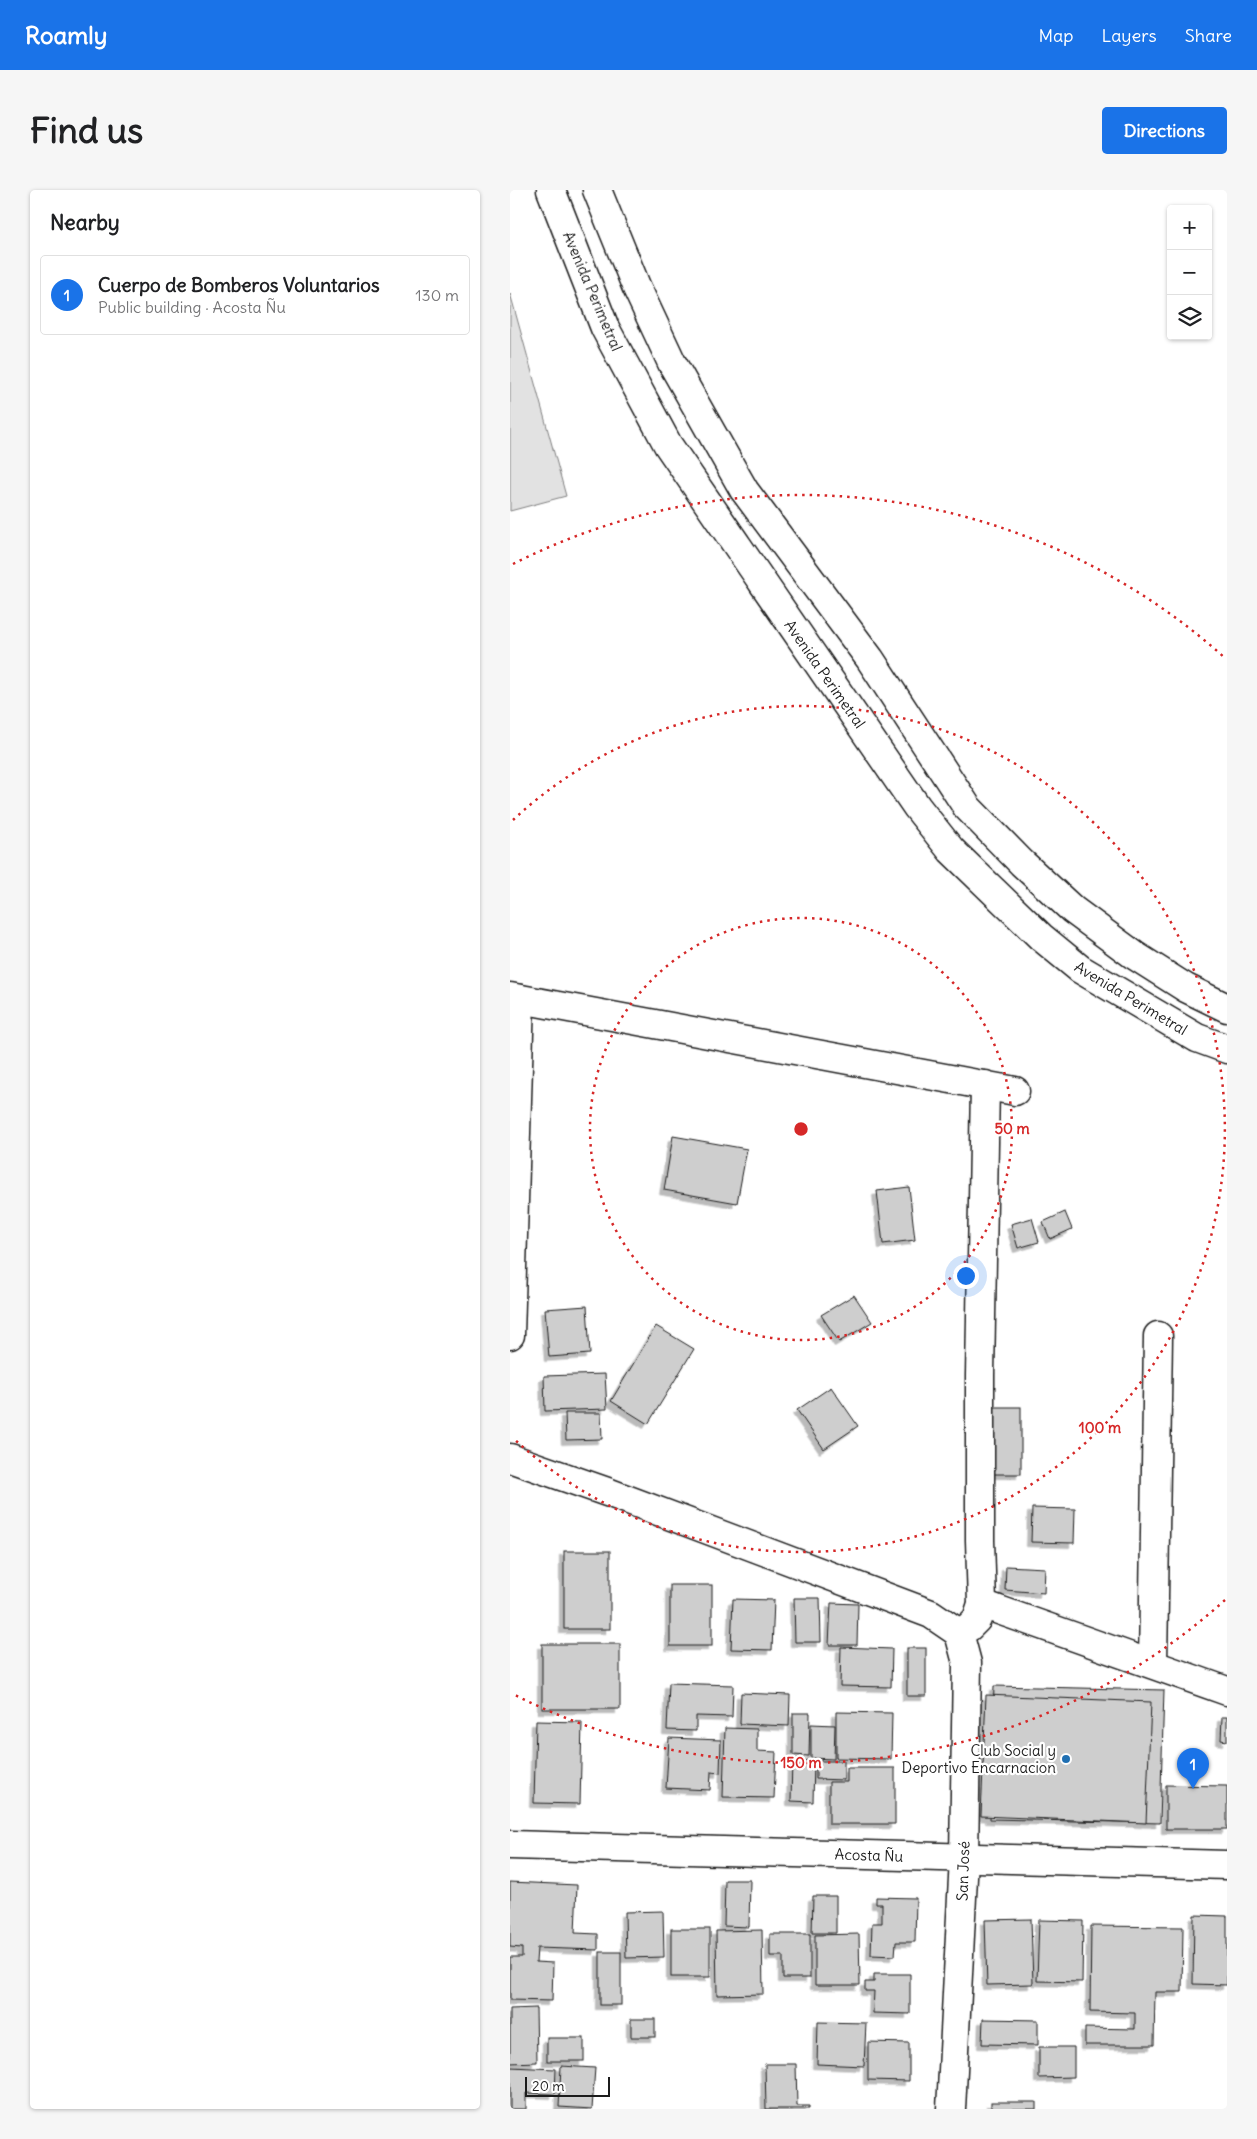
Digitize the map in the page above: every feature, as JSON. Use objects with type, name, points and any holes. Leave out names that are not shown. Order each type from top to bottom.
[{"type":"street","name":"Avenida Perimetral","points":[[550,190],[605,328],[668,445],[917,807],[951,850],[1041,937],[1080,969],[1197,1038],[1227,1049]]},
{"type":"street","points":[[598,190],[636,286],[672,363],[744,490],[870,659],[967,807],[1022,864],[1073,910],[1134,955],[1186,988],[1227,1008]]},
{"type":"street","points":[[510,1335],[515,998],[1015,1091]]},
{"type":"street","points":[[510,1458],[610,1493],[931,1614],[959,1633],[970,1627],[978,1619],[982,1604],[980,1395],[985,1085]]},
{"type":"street","points":[[1153,1664],[1158,1336]]},
{"type":"street","points":[[982,1604],[1227,1691]]},
{"type":"street","name":"San José","points":[[952,2109],[964,1858],[967,1662],[959,1633]]},
{"type":"street","name":"Acosta Ñu","points":[[510,1845],[1227,1865]]},
{"type":"shaded area","points":[[510,293],[566,496],[510,511]]},
{"type":"building","points":[[673,1136],[747,1149],[737,1203],[664,1190]]},
{"type":"building","points":[[909,1187],[915,1240],[883,1244],[877,1191]]},
{"type":"building","points":[[1065,1212],[1072,1229],[1050,1239],[1043,1222]]},
{"type":"building","points":[[1032,1218],[1039,1242],[1018,1248],[1011,1224]]},
{"type":"building","points":[[854,1295],[872,1322],[839,1342],[821,1315]]},
{"type":"building","points":[[587,1306],[590,1354],[549,1357],[545,1309]]},
{"type":"building","points":[[656,1326],[694,1349],[648,1424],[611,1401]]},
{"type":"building","points":[[605,1374],[607,1409],[545,1411],[544,1376]]},
{"type":"building","points":[[831,1387],[858,1426],[824,1449],[797,1410]]},
{"type":"building","points":[[988,1407],[1021,1407],[1021,1474],[988,1474]]},
{"type":"building","points":[[565,1413],[601,1413],[602,1439],[566,1440]]},
{"type":"building","points":[[1032,1508],[1075,1509],[1074,1543],[1031,1542]]},
{"type":"building","points":[[564,1551],[610,1551],[610,1629],[564,1629]]},
{"type":"building","points":[[1006,1566],[1045,1568],[1044,1593],[1005,1590]]},
{"type":"building","points":[[670,1585],[712,1585],[712,1646],[670,1646]]},
{"type":"building","points":[[794,1598],[820,1598],[821,1642],[795,1642]]},
{"type":"building","points":[[733,1599],[774,1600],[772,1650],[731,1649]]},
{"type":"building","points":[[831,1603],[858,1604],[857,1645],[829,1645]]},
{"type":"building","points":[[542,1644],[620,1644],[620,1709],[542,1709]]},
{"type":"building","points":[[841,1647],[892,1649],[891,1687],[840,1686]]},
{"type":"building","points":[[907,1648],[926,1648],[926,1696],[907,1696]]},
{"type":"building","points":[[669,1683],[733,1685],[732,1717],[696,1716],[696,1731],[667,1730]]},
{"type":"building","name":"Club Social y Deportivo Encarnacion","points":[[994,1686],[1164,1690],[1160,1823],[990,1819]]},
{"type":"building","points":[[741,1693],[790,1695],[789,1726],[740,1724]]},
{"type":"building","name":"Club Social y Deportivo Encarnacion","points":[[986,1695],[1151,1702],[1146,1823],[981,1816]]},
{"type":"building","points":[[836,1712],[892,1713],[891,1759],[836,1758]]},
{"type":"building","points":[[793,1713],[810,1713],[809,1756],[793,1755]]},
{"type":"building","points":[[1222,1717],[1227,1717],[1227,1741],[1221,1740]]},
{"type":"building","points":[[536,1721],[582,1722],[580,1804],[534,1803]]},
{"type":"building","points":[[811,1724],[835,1725],[834,1759],[811,1758]]},
{"type":"building","points":[[725,1728],[757,1729],[757,1751],[776,1752],[774,1798],[723,1797]]},
{"type":"building","points":[[669,1738],[721,1740],[720,1773],[711,1772],[710,1790],[666,1788]]},
{"type":"building","points":[[792,1760],[814,1761],[813,1802],[791,1801]]},
{"type":"building","points":[[816,1761],[844,1761],[844,1780],[816,1779]]},
{"type":"building","points":[[847,1768],[895,1768],[895,1824],[829,1824],[829,1782],[847,1782]]},
{"type":"building","points":[[1166,1785],[1227,1786],[1227,1829],[1166,1829]]},
{"type":"building","points":[[725,1880],[750,1880],[749,1927],[724,1926]]},
{"type":"building","points":[[510,1882],[577,1885],[575,1933],[598,1934],[598,1950],[537,1948],[536,1962],[553,1963],[552,2001],[510,2000],[510,1957],[522,1957],[522,1948],[510,1947]]},
{"type":"building","points":[[813,1896],[836,1896],[836,1933],[812,1933]]},
{"type":"building","points":[[876,1897],[916,1898],[915,1942],[896,1942],[895,1956],[871,1955],[872,1923],[882,1923],[882,1904],[876,1904]]},
{"type":"building","points":[[663,1911],[664,1957],[626,1958],[625,1912]]},
{"type":"building","points":[[1194,1915],[1227,1916],[1227,1985],[1193,1984]]},
{"type":"building","points":[[1031,1919],[1033,1984],[987,1985],[985,1920]]},
{"type":"building","points":[[1039,1920],[1083,1921],[1082,1982],[1037,1981]]},
{"type":"building","points":[[1091,1926],[1183,1927],[1182,1992],[1155,1992],[1154,2045],[1085,2045],[1085,2028],[1135,2029],[1135,2013],[1090,2012]]},
{"type":"building","points":[[671,1929],[710,1929],[710,1977],[671,1977]]},
{"type":"building","points":[[762,1930],[763,1994],[717,1995],[716,1931]]},
{"type":"building","points":[[770,1934],[810,1934],[810,1978],[783,1978],[783,1956],[770,1956]]},
{"type":"building","points":[[859,1934],[860,1985],[815,1985],[815,1935]]},
{"type":"building","points":[[600,1952],[621,1952],[621,2005],[600,2005]]},
{"type":"building","points":[[874,1974],[910,1974],[910,2014],[873,2013],[874,1991],[865,1991],[865,1982],[874,1982]]},
{"type":"building","points":[[536,2008],[537,2062],[510,2063],[510,2009]]},
{"type":"building","points":[[631,2019],[655,2019],[655,2037],[631,2037]]},
{"type":"building","points":[[983,2019],[1038,2020],[1038,2045],[982,2044]]},
{"type":"building","points":[[818,2022],[866,2023],[864,2066],[817,2064]]},
{"type":"building","points":[[547,2038],[584,2038],[584,2061],[547,2061]]},
{"type":"building","points":[[868,2042],[909,2043],[909,2081],[868,2080]]},
{"type":"building","points":[[1039,2047],[1074,2047],[1074,2077],[1039,2078]]},
{"type":"building","points":[[765,2064],[796,2064],[797,2106],[809,2106],[809,2109],[766,2109]]},
{"type":"building","points":[[561,2066],[595,2068],[592,2109],[559,2107]]},
{"type":"building","points":[[510,2067],[556,2069],[555,2094],[526,2093],[526,2109],[510,2109]]},
{"type":"building","points":[[991,2102],[1036,2102],[1036,2109],[991,2109]]},
{"type":"place","name":"Club Social y Deportivo Encarnacion","points":[[1066,1759]]},
{"type":"place","name":"Cuerpo de Bomberos Voluntarios","points":[[1193,1789]]}]
